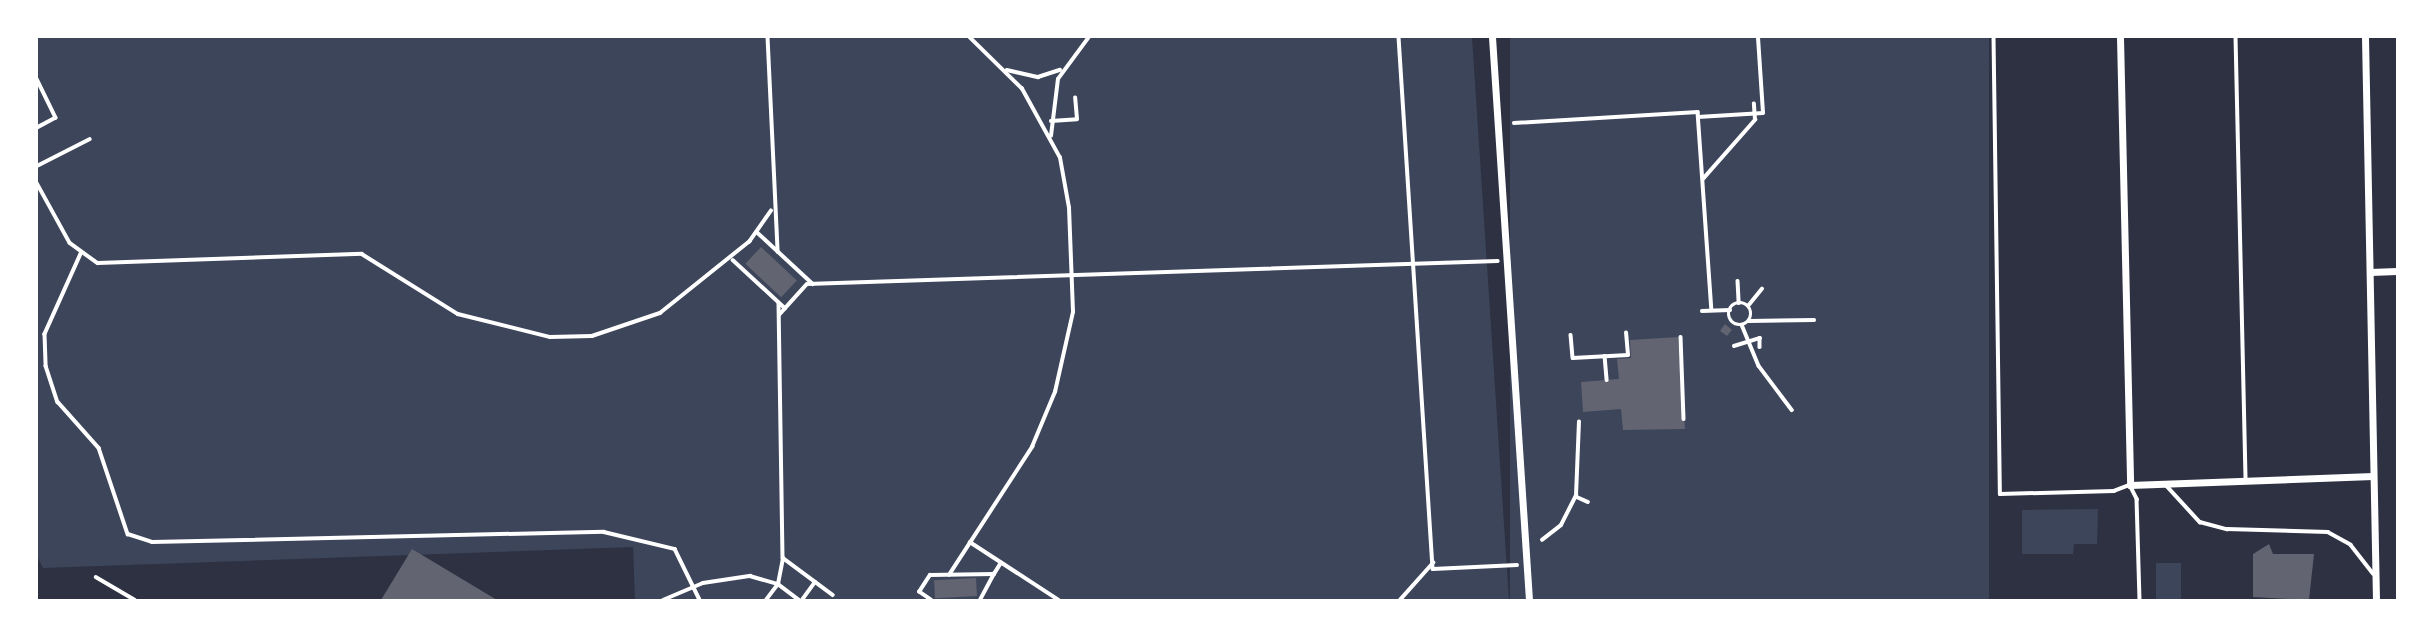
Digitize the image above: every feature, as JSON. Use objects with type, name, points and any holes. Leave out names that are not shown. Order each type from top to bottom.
[{"type":"street","points":[[1492,37],[1529,600]]},
{"type":"street","points":[[2120,37],[2130,485],[2373,476]]},
{"type":"street","points":[[2365,37],[2376,600]]},
{"type":"street","points":[[2370,272],[2397,271]]},
{"type":"lane","points":[[1994,37],[2000,494],[2114,491],[2130,485],[2137,499],[2140,600]]},
{"type":"lane","points":[[2236,37],[2246,480]]},
{"type":"lane","points":[[37,79],[56,118],[37,128]]},
{"type":"lane","points":[[2164,482],[2188,512],[2212,527],[2304,528],[2340,537],[2375,577]]},
{"type":"path","points":[[768,37],[772,210],[778,251]]},
{"type":"path","points":[[949,575],[1032,447],[1051,404],[1070,332],[1072,275],[1067,189],[1051,138],[1006,70],[970,37]]},
{"type":"path","points":[[1051,138],[1051,121],[1062,69],[1089,37]]},
{"type":"path","points":[[1399,37],[1433,569],[1526,564]]},
{"type":"path","points":[[1514,123],[1763,113],[1758,37]]},
{"type":"path","points":[[1006,70],[1038,77],[1062,69]]},
{"type":"path","points":[[1051,121],[1077,119],[1075,98]]},
{"type":"path","points":[[1703,179],[1755,114],[1754,104]]},
{"type":"path","points":[[1699,117],[1712,310]]},
{"type":"path","points":[[37,166],[90,139]]},
{"type":"path","points":[[37,183],[81,254],[98,263],[362,254],[458,314],[550,337],[592,336],[660,313],[732,259],[758,233],[772,210]]},
{"type":"path","points":[[758,233],[810,283]]},
{"type":"path","points":[[81,254],[45,334],[46,366],[58,402],[99,448],[121,524],[139,540],[581,529],[675,549],[700,600]]},
{"type":"path","points":[[732,259],[785,308]]},
{"type":"path","points":[[779,315],[810,283],[1414,267],[1507,260]]},
{"type":"path","points":[[1738,281],[1740,303]]},
{"type":"path","points":[[1749,321],[1748,306],[1762,289]]},
{"type":"path","points":[[766,600],[778,584],[783,558],[779,303]]},
{"type":"path","points":[[1702,311],[1730,310],[1740,303]]},
{"type":"path","points":[[1740,303],[1748,306]]},
{"type":"path","points":[[1730,310],[1732,321],[1742,324],[1749,321],[1814,320]]},
{"type":"path","points":[[1742,324],[1748,342],[1792,410]]},
{"type":"path","points":[[1571,334],[1573,358],[1628,355],[1626,332]]},
{"type":"path","points":[[1681,337],[1684,419]]},
{"type":"path","points":[[1734,346],[1760,338],[1760,347]]},
{"type":"path","points":[[1605,356],[1607,380]]},
{"type":"path","points":[[1542,540],[1561,525],[1576,496],[1579,422]]},
{"type":"path","points":[[1576,496],[1588,502]]},
{"type":"path","points":[[970,542],[1059,600]]},
{"type":"path","points":[[783,558],[833,595]]},
{"type":"path","points":[[980,600],[1001,563]]},
{"type":"path","points":[[1400,600],[1433,563]]},
{"type":"path","points":[[931,600],[919,592],[930,575],[994,574]]},
{"type":"path","points":[[663,600],[693,587],[750,576],[778,584],[800,600],[815,582]]},
{"type":"path","points":[[96,577],[135,600]]},
{"type":"shaded area","points":[[37,37],[1472,37],[1509,600],[635,600],[633,547],[43,568],[37,556]]},
{"type":"shaded area","points":[[1510,37],[1989,37],[1989,600],[1510,600]]},
{"type":"shaded area","points":[[2098,509],[2097,544],[2074,544],[2073,554],[2022,554],[2022,510]]},
{"type":"shaded area","points":[[2156,563],[2181,563],[2181,600],[2156,600]]},
{"type":"building","points":[[761,247],[797,280],[781,297],[745,264]]},
{"type":"building","points":[[1725,324],[1732,330],[1727,336],[1720,331]]},
{"type":"building","points":[[1678,337],[1685,429],[1623,430],[1621,409],[1583,412],[1581,382],[1619,379],[1617,359],[1631,358],[1630,340]]},
{"type":"building","points":[[2269,544],[2273,554],[2314,554],[2309,600],[2253,597],[2253,554]]},
{"type":"building","points":[[412,549],[497,600],[381,600]]},
{"type":"building","points":[[976,578],[977,596],[935,598],[934,580]]}]
